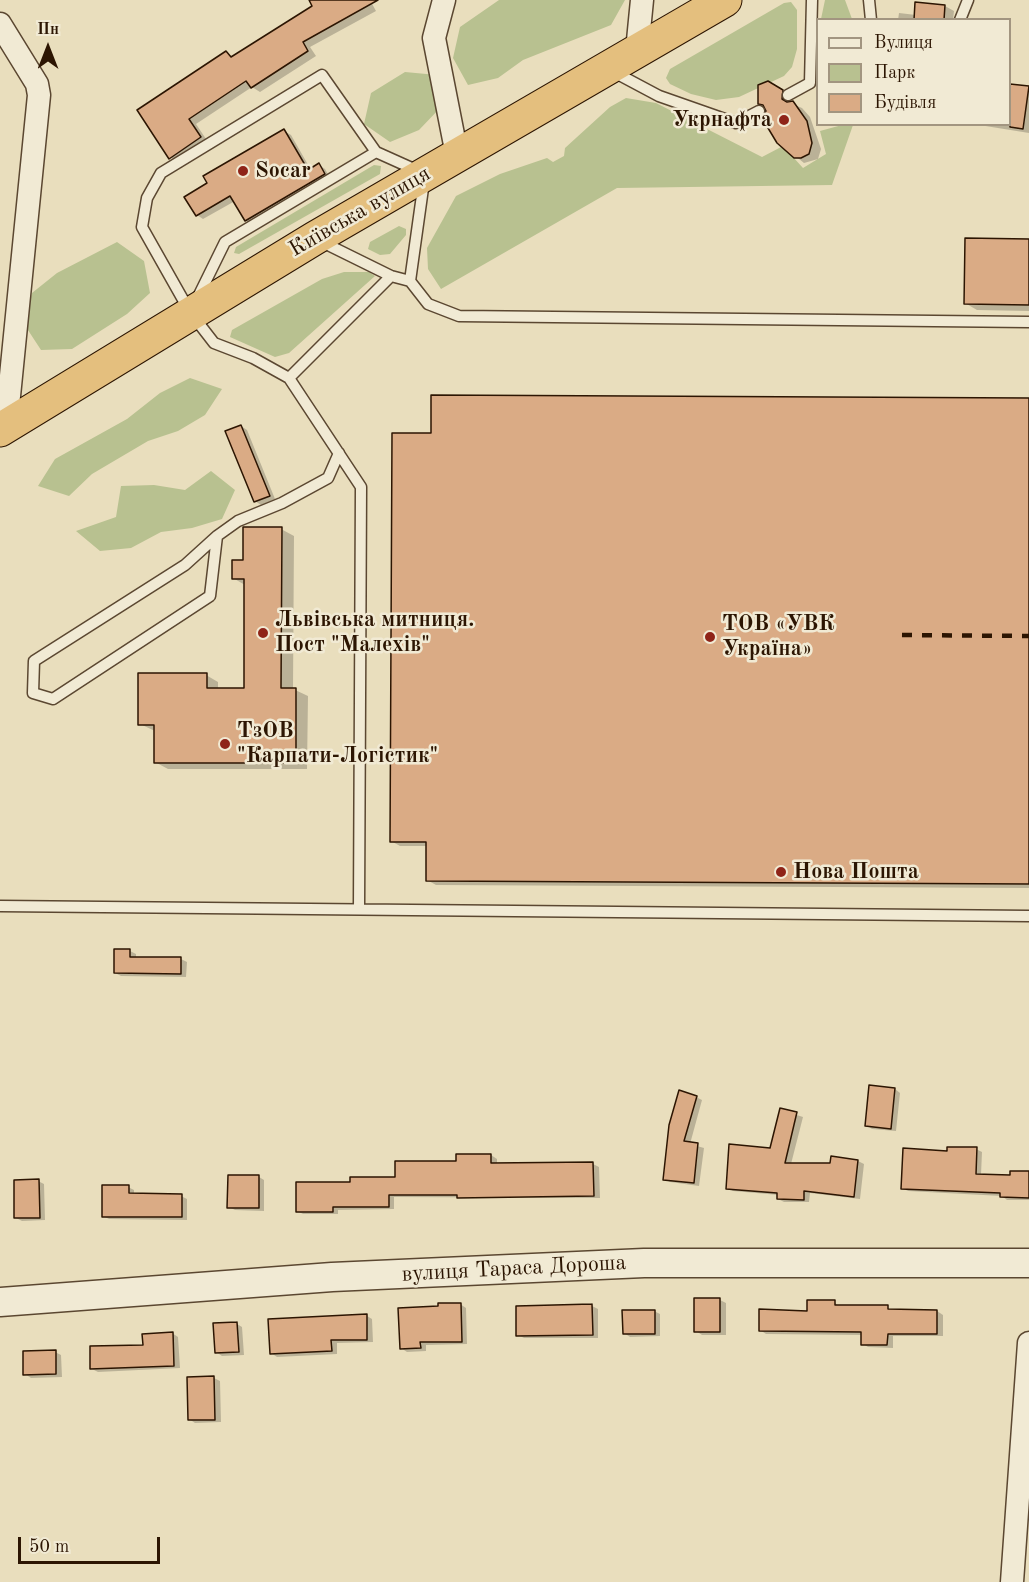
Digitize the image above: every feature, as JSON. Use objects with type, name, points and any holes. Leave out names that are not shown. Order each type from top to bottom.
[{"type":"highway","name":"Київська вулиця","points":[[3,428],[190,312],[724,0]]},
{"type":"street","points":[[444,0],[435,38],[457,155]]},
{"type":"street","points":[[638,51],[642,0]]},
{"type":"street","points":[[0,24],[38,84],[39,95],[16,328],[3,428]]},
{"type":"street","points":[[0,308],[16,328]]},
{"type":"street","name":"вулиця Тараса Дороша","points":[[0,1302],[286,1280],[644,1263],[1029,1263]]},
{"type":"street","points":[[1012,1582],[1029,1343]]},
{"type":"lane","points":[[788,95],[810,83],[812,0]]},
{"type":"lane","points":[[869,0],[871,18]]},
{"type":"lane","points":[[961,18],[968,0]]},
{"type":"lane","points":[[606,68],[659,96],[736,123],[759,111]]},
{"type":"lane","points":[[359,909],[361,486],[289,378],[253,358],[214,343],[190,312],[142,227],[147,198],[161,173],[322,75],[376,152],[425,174],[410,281]]},
{"type":"lane","points":[[190,312],[225,242],[376,152]]},
{"type":"lane","points":[[315,238],[391,276],[410,281],[428,304],[459,316],[1029,322]]},
{"type":"lane","points":[[289,378],[391,276]]},
{"type":"lane","points":[[217,536],[210,596],[53,699],[33,693],[34,661],[185,565],[217,536],[238,521],[282,503],[328,478],[339,453]]},
{"type":"lane","points":[[0,906],[1029,916]]},
{"type":"green space","points":[[499,0],[625,0],[611,25],[523,60],[498,78],[468,85],[453,58],[460,27]]},
{"type":"green space","points":[[825,0],[845,0],[852,18],[821,18]]},
{"type":"green space","points":[[791,2],[797,10],[797,49],[792,67],[784,76],[739,97],[716,100],[691,94],[670,84],[666,78],[670,69],[784,3]]},
{"type":"green space","points":[[405,72],[437,75],[441,107],[419,130],[390,142],[364,124],[371,93]]},
{"type":"green space","points":[[626,98],[656,103],[762,157],[783,146],[803,168],[826,154],[820,131],[838,126],[853,126],[832,185],[617,188],[441,289],[428,269],[427,248],[456,196],[500,174],[547,158],[553,162],[564,156],[565,148],[610,107]]},
{"type":"green space","points":[[374,165],[381,166],[380,174],[239,254],[234,253],[236,247]]},
{"type":"green space","points":[[399,226],[406,229],[406,235],[390,254],[380,255],[368,249],[370,242]]},
{"type":"green space","points":[[117,242],[144,261],[150,293],[127,314],[72,349],[41,350],[24,324],[32,293],[57,273]]},
{"type":"green space","points":[[344,272],[369,272],[375,276],[289,353],[275,357],[230,337],[232,330],[322,279]]},
{"type":"green space","points":[[190,378],[222,389],[205,415],[178,431],[148,441],[92,474],[69,496],[38,486],[55,459],[127,419],[160,393]]},
{"type":"green space","points":[[211,471],[235,490],[222,519],[192,528],[161,532],[131,548],[100,551],[76,531],[116,517],[121,486],[154,485],[185,490]]},
{"type":"building","points":[[309,0],[378,0],[303,42],[308,51],[251,88],[246,81],[189,119],[201,137],[169,159],[137,110],[226,51],[231,57],[312,6]]},
{"type":"building","points":[[915,2],[945,5],[944,18],[914,18]]},
{"type":"building","name":"Укрнафта","points":[[768,81],[783,90],[782,99],[787,102],[793,101],[807,121],[812,143],[809,154],[801,158],[794,158],[777,143],[762,118],[766,111],[763,105],[758,104],[758,85]]},
{"type":"building","points":[[1011,84],[1029,86],[1023,129],[1010,127]]},
{"type":"building","points":[[284,129],[308,170],[319,163],[325,174],[245,221],[230,196],[196,216],[184,197],[207,183],[203,176]]},
{"type":"building","points":[[965,238],[1029,239],[1029,305],[964,304]]},
{"type":"building","name":"ТОВ «УВК Україна»","points":[[431,395],[1029,398],[1029,884],[426,881],[426,842],[390,842],[392,433],[431,433]]},
{"type":"building","points":[[241,425],[270,496],[254,502],[225,431]]},
{"type":"building","points":[[243,527],[282,527],[281,688],[296,688],[296,763],[154,763],[154,725],[138,725],[138,673],[207,673],[207,688],[244,688],[244,579],[232,579],[232,560],[243,560]]},
{"type":"building","points":[[114,949],[130,949],[130,957],[181,957],[181,974],[114,973]]},
{"type":"building","points":[[869,1085],[895,1088],[891,1129],[865,1126]]},
{"type":"building","points":[[679,1090],[697,1096],[684,1141],[698,1143],[694,1183],[663,1180],[669,1125]]},
{"type":"building","points":[[780,1108],[797,1112],[785,1163],[830,1163],[831,1156],[858,1160],[854,1197],[804,1191],[804,1200],[777,1199],[777,1193],[726,1189],[729,1144],[770,1148]]},
{"type":"building","points":[[947,1147],[977,1147],[976,1174],[1010,1175],[1010,1171],[1029,1171],[1029,1198],[1000,1197],[1000,1193],[901,1189],[903,1148],[947,1151]]},
{"type":"building","points":[[456,1154],[491,1154],[491,1163],[593,1162],[594,1196],[457,1198],[457,1195],[389,1195],[389,1207],[333,1207],[333,1212],[296,1212],[296,1182],[350,1182],[350,1177],[395,1177],[395,1161],[456,1161]]},
{"type":"building","points":[[228,1175],[259,1175],[259,1208],[227,1208]]},
{"type":"building","points":[[39,1179],[40,1218],[14,1218],[14,1180]]},
{"type":"building","points":[[102,1185],[129,1185],[129,1193],[182,1194],[182,1217],[102,1217]]},
{"type":"building","points":[[694,1298],[720,1298],[720,1332],[694,1332]]},
{"type":"building","points":[[807,1300],[835,1300],[835,1305],[888,1305],[888,1309],[937,1310],[937,1334],[888,1334],[887,1345],[861,1345],[861,1332],[759,1331],[759,1309],[807,1311]]},
{"type":"building","points":[[438,1303],[461,1303],[462,1342],[420,1342],[421,1348],[400,1349],[398,1308],[438,1306]]},
{"type":"building","points":[[592,1304],[593,1335],[516,1336],[516,1306]]},
{"type":"building","points":[[622,1310],[655,1310],[655,1334],[623,1334]]},
{"type":"building","points":[[367,1314],[367,1340],[331,1340],[332,1351],[270,1354],[268,1319]]},
{"type":"building","points":[[237,1322],[239,1352],[215,1353],[213,1323]]},
{"type":"building","points":[[173,1332],[174,1366],[90,1369],[90,1346],[143,1345],[142,1334]]},
{"type":"building","points":[[56,1350],[56,1374],[23,1375],[23,1351]]},
{"type":"building","points":[[214,1376],[215,1420],[188,1420],[187,1377]]},
{"type":"railway","points":[[902,635],[1029,636]]},
{"type":"place","name":"Укрнафта","points":[[784,120]]},
{"type":"place","name":"Socar","points":[[243,171]]},
{"type":"place","name":"Львівська митниця. Пост \"Малехів\"","points":[[263,633]]},
{"type":"place","name":"ТОВ «УВК Україна»","points":[[710,637]]},
{"type":"place","name":"ТзОВ \"Карпати-Логістик\"","points":[[225,744]]},
{"type":"place","name":"Нова Пошта","points":[[781,872]]}]
